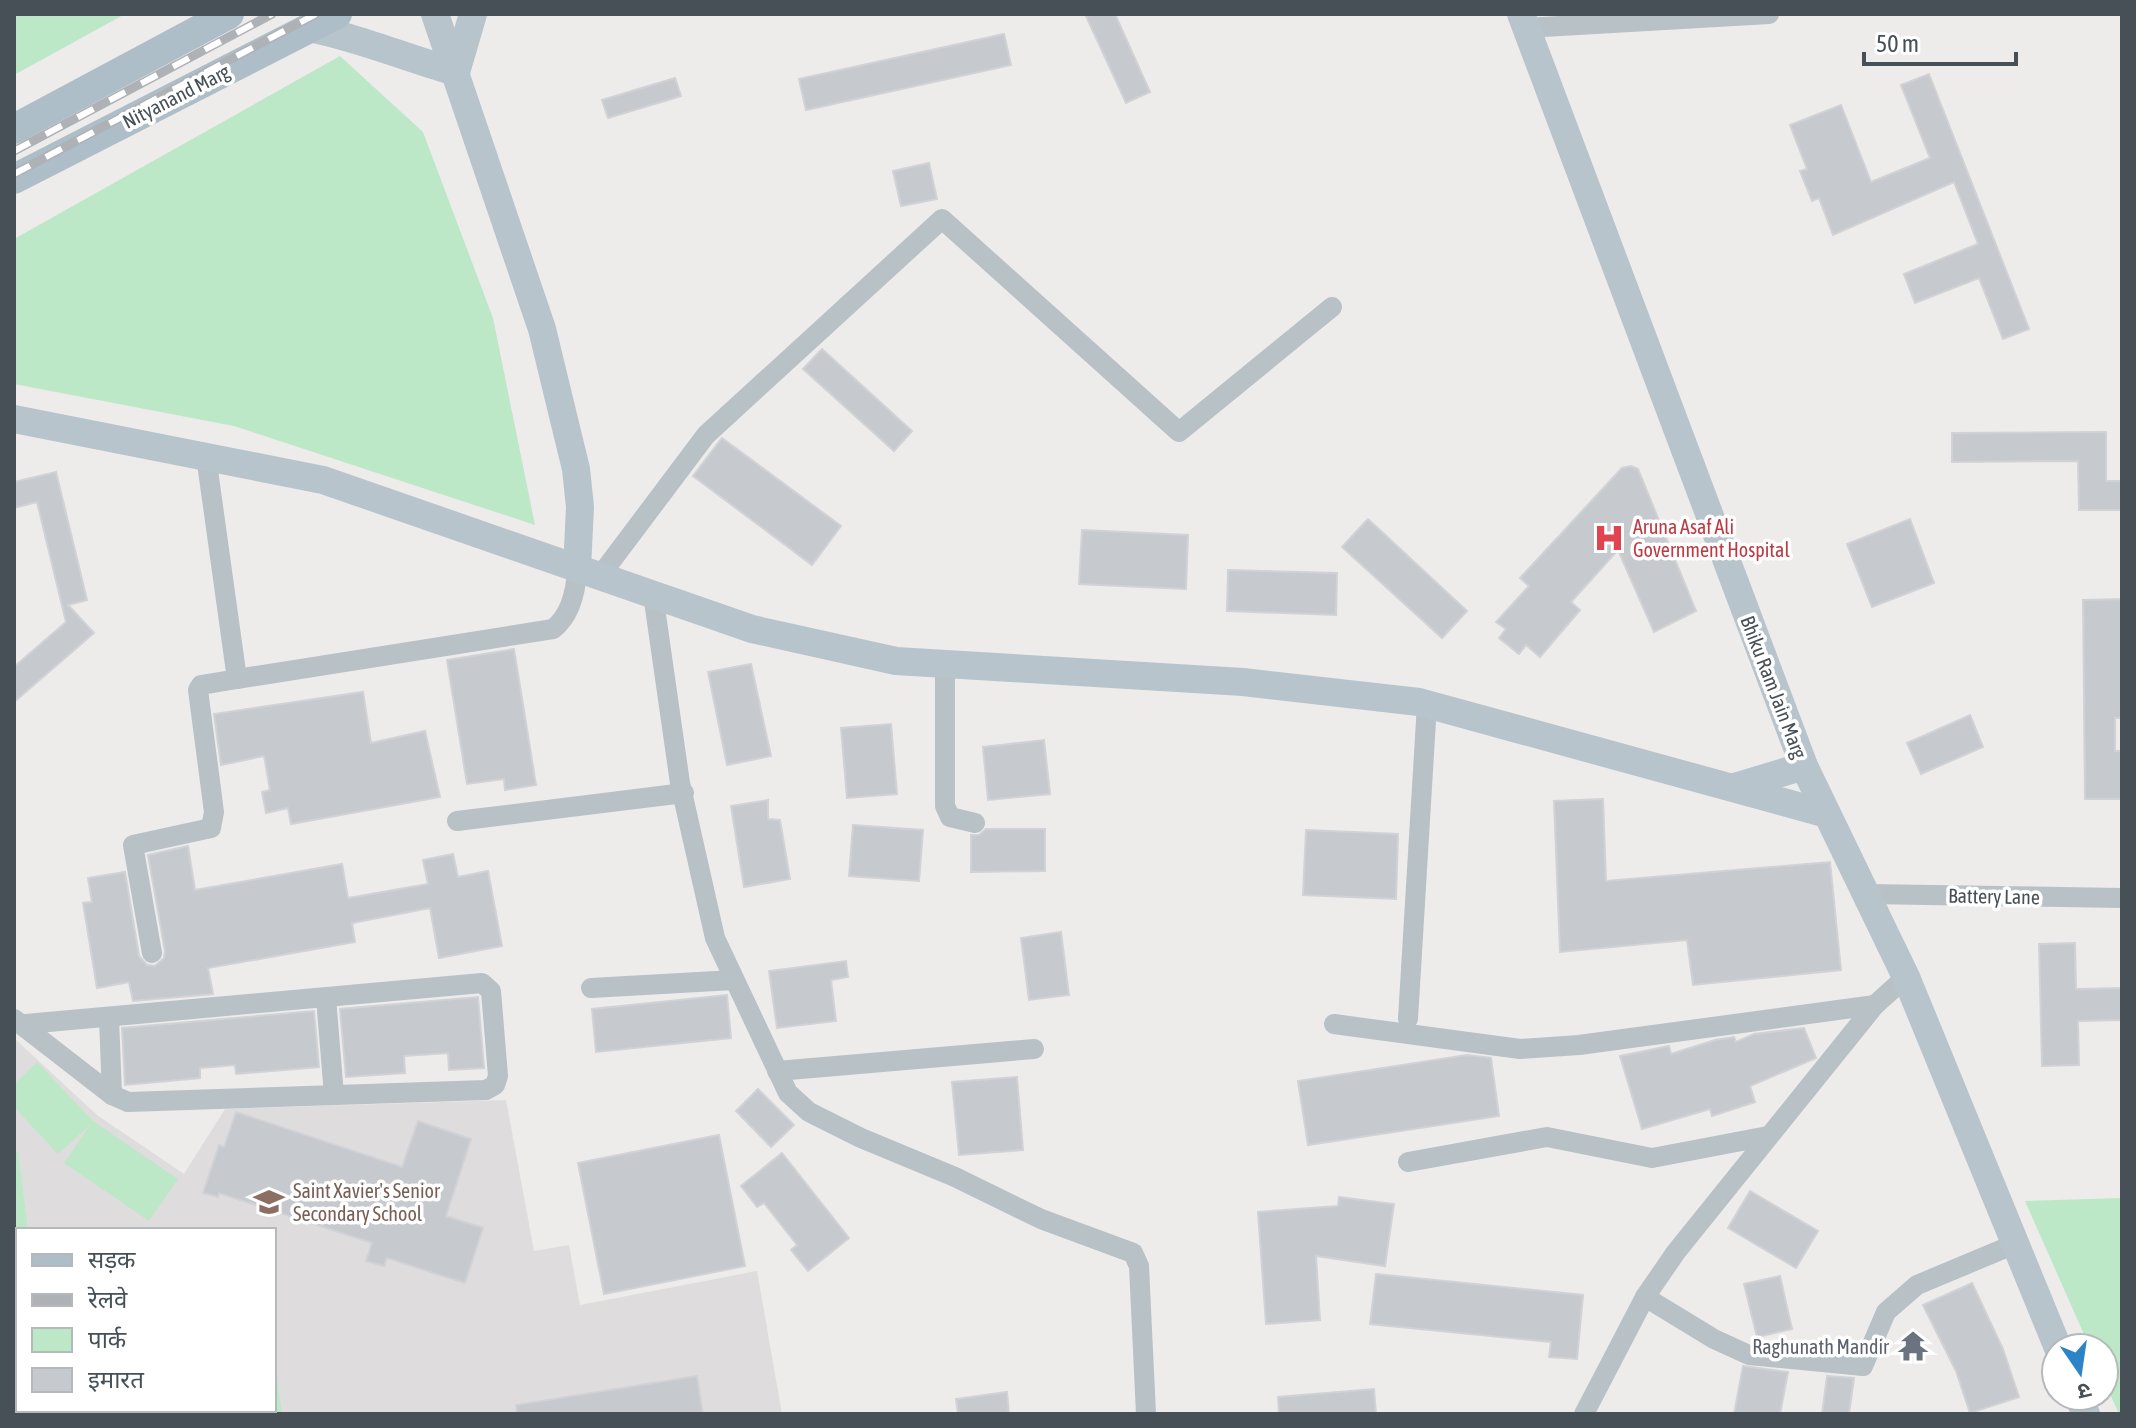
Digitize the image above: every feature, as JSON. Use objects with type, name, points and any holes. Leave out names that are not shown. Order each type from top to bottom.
[{"type":"main road","points":[[14,129],[229,14]]},
{"type":"main road","name":"Nityanand Marg","points":[[14,179],[337,14]]},
{"type":"street","points":[[435,14],[542,329],[576,469],[588,573]]},
{"type":"street","points":[[456,72],[473,14]]},
{"type":"street","points":[[1524,21],[1769,14]]},
{"type":"street","name":"Bhiku Ram Jain Marg","points":[[1524,21],[1804,766],[1906,977],[2051,1332]]},
{"type":"street","points":[[309,28],[366,40],[418,62],[456,72]]},
{"type":"street","points":[[152,953],[133,845],[211,828],[214,812],[198,690],[201,685],[553,629],[562,620],[588,573],[706,435],[942,219],[1179,432],[1332,307]]},
{"type":"street","points":[[14,419],[323,480],[752,629],[896,661],[1243,682],[1427,704],[1827,814]]},
{"type":"street","points":[[206,456],[237,679]]},
{"type":"street","points":[[653,594],[684,793],[711,926],[788,1093],[809,1112],[1041,1219],[1133,1253],[1139,1266],[1146,1414]]},
{"type":"street","points":[[945,665],[945,806],[950,817],[975,823]]},
{"type":"street","points":[[1408,1019],[1427,704]]},
{"type":"street","points":[[1735,787],[1804,766]]},
{"type":"street","points":[[457,821],[684,793]]},
{"type":"street","name":"Battery Lane","points":[[1866,894],[2122,898]]},
{"type":"street","points":[[1584,1414],[1645,1297],[1768,1136],[1875,1005],[1906,977]]},
{"type":"street","points":[[591,988],[734,980]]},
{"type":"street","points":[[482,983],[491,991],[498,1076],[495,1085],[486,1090],[128,1102],[112,1095],[20,1022],[109,1018],[482,983]]},
{"type":"street","points":[[326,998],[334,1095]]},
{"type":"street","points":[[1334,1024],[1520,1049],[1875,1005]]},
{"type":"street","points":[[109,1018],[112,1095]]},
{"type":"street","points":[[777,1071],[1034,1049]]},
{"type":"street","points":[[1408,1162],[1547,1137],[1652,1158],[1768,1136]]},
{"type":"street","points":[[1645,1297],[1714,1339],[1749,1355],[1863,1366],[1886,1312],[1917,1285],[2015,1244]]},
{"type":"shaded area","name":"Saint Xavier's Senior Secondary School","points":[[14,1038],[97,1115],[184,1174],[225,1109],[506,1100],[534,1251],[569,1245],[580,1305],[757,1271],[782,1414],[14,1414]]},
{"type":"green space","points":[[14,14],[125,14],[14,75]]},
{"type":"green space","points":[[340,56],[423,132],[493,318],[535,525],[234,426],[14,384],[14,239]]},
{"type":"green space","points":[[37,1062],[93,1121],[178,1179],[149,1221],[64,1163],[90,1125],[58,1154],[14,1107],[14,1084]]},
{"type":"green space","points":[[14,1152],[18,1152],[28,1228],[16,1228],[14,1264]]},
{"type":"green space","points":[[2122,1198],[2122,1414],[2118,1412],[2120,1332],[2083,1332],[2025,1201]]},
{"type":"green space","points":[[16,1266],[16,1412],[276,1412],[276,1370],[282,1414],[14,1414]]},
{"type":"building","points":[[1085,14],[1115,14],[1150,92],[1126,103]]},
{"type":"building","points":[[1004,34],[1011,65],[806,110],[799,79]]},
{"type":"building","points":[[1929,74],[2029,329],[2003,339],[1979,278],[1915,303],[1904,274],[1978,244],[1954,182],[1833,235],[1819,198],[1812,201],[1800,171],[1807,169],[1790,125],[1841,105],[1871,182],[1930,158],[1901,85]]},
{"type":"building","points":[[675,78],[681,96],[608,118],[602,100]]},
{"type":"building","points":[[929,163],[937,199],[901,206],[893,171]]},
{"type":"building","points":[[822,349],[912,431],[894,451],[803,369]]},
{"type":"building","points":[[2106,432],[2106,481],[2122,481],[2122,510],[2079,510],[2078,461],[1952,462],[1952,433]]},
{"type":"building","points":[[722,438],[841,526],[812,565],[693,476]]},
{"type":"building","points":[[1631,466],[1638,469],[1696,611],[1654,632],[1618,550],[1571,602],[1580,610],[1540,657],[1526,645],[1519,654],[1499,638],[1506,629],[1496,622],[1529,586],[1520,578],[1622,468]]},
{"type":"building","points":[[56,472],[87,600],[68,605],[94,633],[14,702],[14,667],[66,622],[37,502],[14,508],[14,482]]},
{"type":"building","points":[[1368,519],[1467,611],[1442,638],[1342,547]]},
{"type":"building","points":[[1910,519],[1934,583],[1872,607],[1847,544]]},
{"type":"building","points":[[1082,530],[1188,535],[1186,589],[1079,584]]},
{"type":"building","points":[[1228,570],[1337,573],[1336,615],[1227,611]]},
{"type":"building","points":[[2122,599],[2122,718],[2115,718],[2115,751],[2122,751],[2122,799],[2085,799],[2083,600]]},
{"type":"building","points":[[514,649],[536,785],[505,790],[504,779],[467,784],[447,660]]},
{"type":"building","points":[[751,664],[771,756],[727,765],[708,672]]},
{"type":"building","points":[[363,692],[371,743],[425,731],[440,797],[291,824],[288,808],[266,813],[262,792],[270,790],[264,756],[221,765],[214,714]]},
{"type":"building","points":[[1970,715],[1983,747],[1921,774],[1907,743]]},
{"type":"building","points":[[891,724],[897,794],[847,798],[841,728]]},
{"type":"building","points":[[1044,740],[1050,794],[988,800],[983,747]]},
{"type":"building","points":[[1603,799],[1606,881],[1830,862],[1841,970],[1693,985],[1687,940],[1560,952],[1554,801]]},
{"type":"building","points":[[768,800],[768,819],[780,820],[790,879],[744,887],[731,806]]},
{"type":"building","points":[[853,825],[923,830],[919,881],[849,876]]},
{"type":"building","points":[[986,829],[1045,829],[1045,871],[971,872],[971,835],[979,835]]},
{"type":"building","points":[[1306,830],[1398,834],[1396,899],[1303,895]]},
{"type":"building","points":[[188,846],[195,890],[342,864],[348,898],[428,884],[423,860],[453,854],[458,877],[488,871],[502,946],[439,958],[430,908],[352,923],[355,942],[208,968],[213,994],[133,1001],[129,982],[97,988],[83,903],[92,902],[88,878],[125,872],[139,956],[147,965],[155,966],[164,958],[165,951],[148,855]]},
{"type":"building","points":[[1061,932],[1069,995],[1029,1000],[1021,938]]},
{"type":"building","points":[[2075,943],[2076,989],[2122,988],[2122,1020],[2078,1021],[2079,1065],[2042,1066],[2039,944]]},
{"type":"building","points":[[846,961],[848,977],[831,980],[836,1021],[777,1028],[769,971]]},
{"type":"building","points":[[727,995],[731,1038],[596,1052],[592,1009]]},
{"type":"building","points":[[478,997],[484,1068],[449,1070],[448,1053],[404,1056],[405,1073],[346,1077],[340,1009]]},
{"type":"building","points":[[314,1011],[319,1067],[236,1074],[235,1065],[200,1068],[200,1078],[125,1085],[122,1028]]},
{"type":"building","points":[[1804,1028],[1816,1058],[1750,1086],[1755,1102],[1712,1116],[1710,1109],[1642,1129],[1620,1056],[1669,1046],[1671,1054],[1715,1040],[1734,1037],[1736,1042],[1754,1034]]},
{"type":"building","points":[[1467,1055],[1491,1058],[1499,1116],[1308,1145],[1298,1081]]},
{"type":"building","points":[[1017,1077],[1023,1150],[959,1155],[952,1082]]},
{"type":"building","points":[[758,1089],[794,1125],[771,1147],[736,1111]]},
{"type":"building","points":[[236,1112],[402,1167],[418,1121],[471,1139],[446,1216],[483,1228],[465,1283],[387,1258],[384,1266],[366,1261],[372,1243],[219,1193],[218,1197],[203,1193],[219,1145],[224,1147]]},
{"type":"building","points":[[719,1135],[745,1266],[604,1294],[578,1163]]},
{"type":"building","points":[[782,1153],[849,1238],[808,1271],[791,1250],[797,1245],[764,1203],[757,1207],[741,1186]]},
{"type":"building","points":[[1750,1191],[1818,1231],[1796,1268],[1728,1228]]},
{"type":"building","points":[[1339,1197],[1394,1204],[1385,1266],[1316,1256],[1320,1320],[1266,1324],[1258,1212],[1338,1206]]},
{"type":"building","points":[[1376,1274],[1583,1295],[1577,1359],[1549,1357],[1551,1342],[1370,1324]]},
{"type":"building","points":[[1780,1276],[1792,1329],[1757,1337],[1744,1284]]},
{"type":"building","points":[[1972,1283],[2003,1349],[2019,1397],[1970,1413],[1956,1371],[1923,1305]]},
{"type":"building","points":[[1743,1366],[1788,1372],[1780,1414],[1734,1414]]},
{"type":"building","points":[[697,1376],[703,1414],[517,1414],[516,1405]]},
{"type":"building","points":[[1827,1376],[1854,1378],[1849,1414],[1822,1414]]},
{"type":"building","points":[[1374,1389],[1376,1414],[1279,1414],[1278,1397]]},
{"type":"building","points":[[1007,1392],[1009,1414],[958,1414],[956,1399]]},
{"type":"railway","points":[[14,151],[272,14]]},
{"type":"railway","points":[[14,174],[316,14]]},
{"type":"place","name":"Aruna Asaf Ali Government Hospital","points":[[1609,538]]},
{"type":"place","name":"Saint Xavier's Senior Secondary School","points":[[269,1202]]},
{"type":"place","name":"Raghunath Mandir","points":[[1913,1346]]}]
